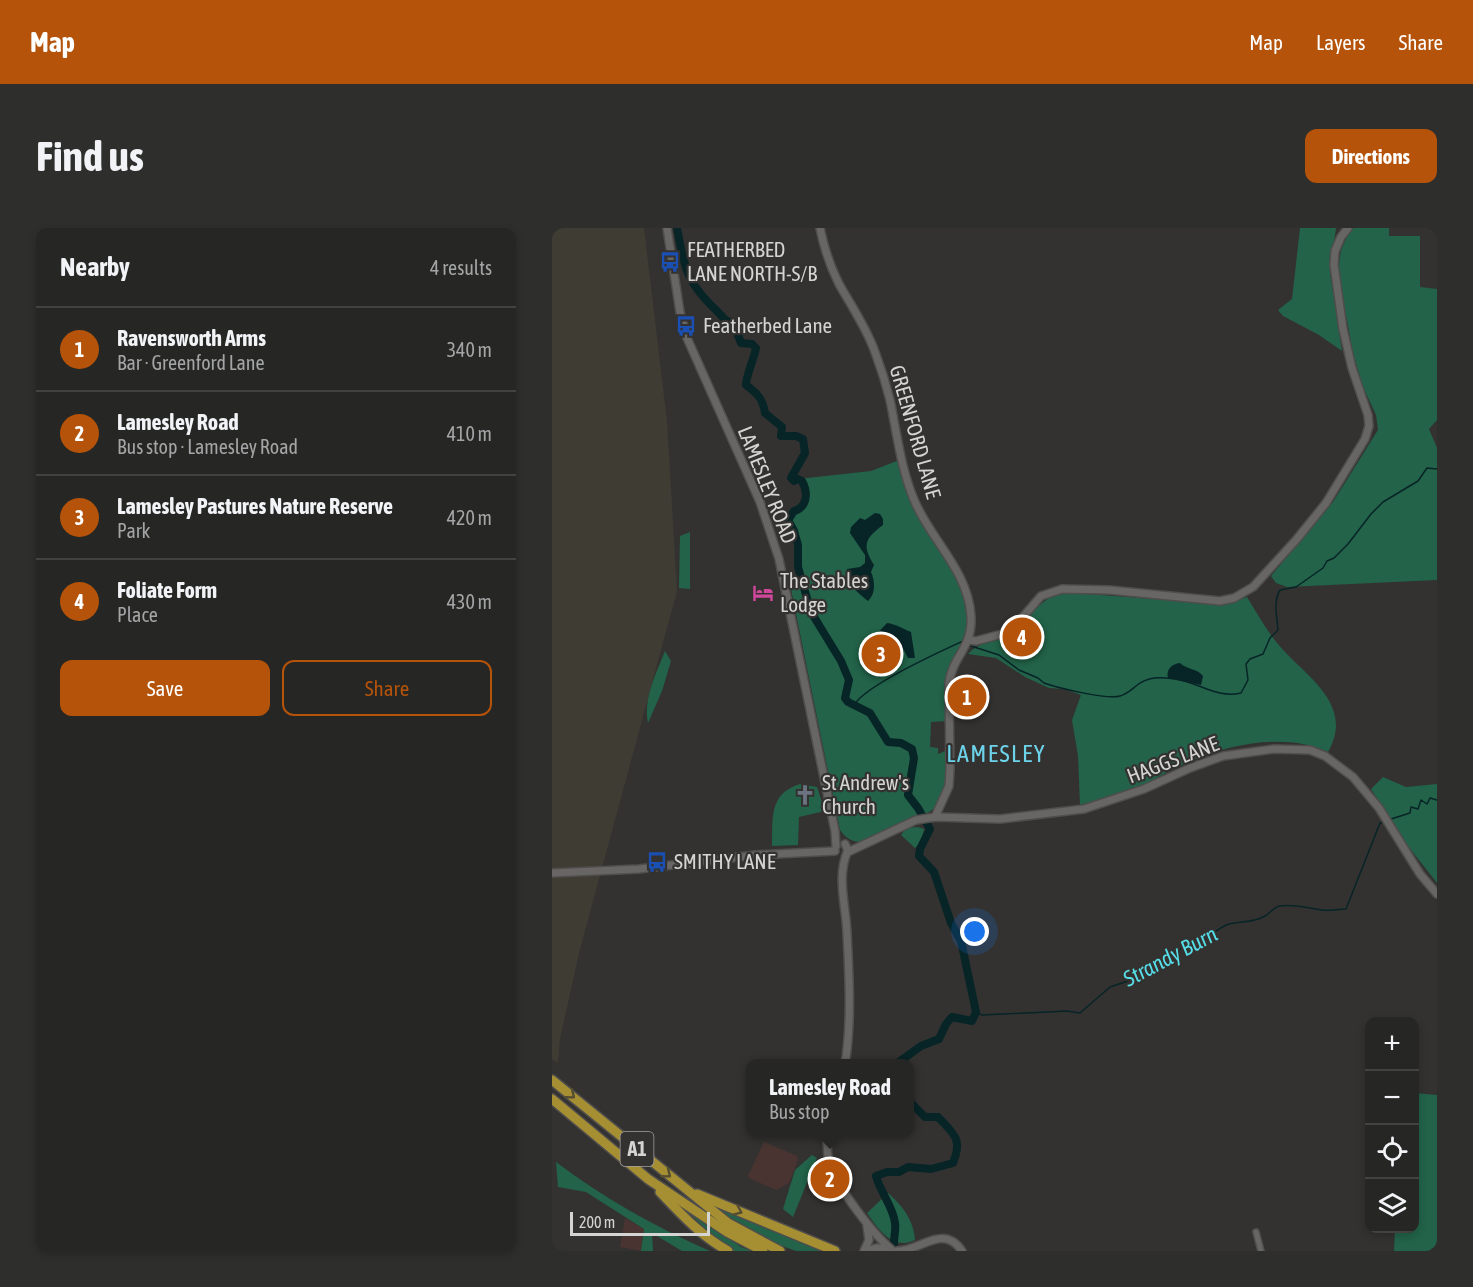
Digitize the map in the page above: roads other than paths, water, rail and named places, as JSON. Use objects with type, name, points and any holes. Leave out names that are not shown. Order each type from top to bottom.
[{"type":"highway","name":"A1","points":[[552,1080],[728,1223],[780,1251]]},
{"type":"highway","name":"A1","points":[[552,1100],[648,1179],[727,1232],[762,1251]]},
{"type":"highway","points":[[648,1179],[688,1221],[712,1242],[728,1251]]},
{"type":"highway","points":[[684,1188],[835,1251]]},
{"type":"street","name":"LAMESLEY ROAD","points":[[667,228],[680,312],[687,338],[760,502],[779,559],[835,831],[842,850]]},
{"type":"street","name":"GREENFORD LANE","points":[[820,228],[831,267],[862,320],[879,365],[890,401],[909,486],[916,504],[959,575],[971,614],[969,640],[951,673],[950,778],[946,792],[933,817]]},
{"type":"street","points":[[969,640],[1002,634],[1016,625],[1041,596],[1062,589],[1109,590],[1220,600],[1234,598],[1253,587],[1326,503],[1358,453],[1369,426],[1368,415],[1352,368],[1343,329],[1334,266],[1335,251],[1348,228]]},
{"type":"street","name":"HAGGS LANE","points":[[842,850],[860,845],[916,820],[933,817],[1000,819],[1084,809],[1144,789],[1223,756],[1274,749],[1310,750],[1325,756],[1353,777],[1379,808],[1420,874],[1437,894]]},
{"type":"street","points":[[552,873],[654,868],[756,855],[842,850],[842,889],[848,950],[848,1032],[845,1059]]},
{"type":"street","points":[[828,1137],[827,1150],[831,1168],[837,1180],[878,1237],[895,1250]]},
{"type":"street","points":[[864,1218],[870,1236],[865,1251],[880,1248],[911,1249],[935,1239],[946,1239],[956,1244],[962,1251]]},
{"type":"street","points":[[1256,1232],[1261,1251]]},
{"type":"street","points":[[920,1251],[926,1243]]},
{"type":"water","points":[[875,513],[880,514],[883,525],[867,542],[868,552],[874,565],[871,572],[874,591],[868,601],[850,583],[847,569],[860,567],[865,563],[865,555],[850,533],[851,527],[860,518],[865,520]]},
{"type":"water","points":[[887,623],[911,632],[915,658],[908,658],[898,644],[899,640],[894,638],[868,645],[863,644],[874,637]]},
{"type":"water","points":[[1180,663],[1201,673],[1203,676],[1201,685],[1168,678],[1170,668]]},
{"type":"waterway","points":[[677,228],[682,255],[693,283],[724,319],[733,322],[741,343],[752,344],[756,348],[746,385],[759,397],[765,413],[782,427],[781,436],[796,436],[803,439],[805,453],[791,478],[794,481],[798,479],[802,481],[805,499],[802,506],[794,511],[788,520],[798,545],[798,567],[811,612],[841,661],[849,680],[845,698],[848,702],[870,713],[888,742],[901,743],[912,749],[914,758],[908,795],[930,829],[919,856],[934,872],[951,923],[961,941],[976,1012],[972,1021],[952,1017],[939,1039],[921,1046],[903,1059]]},
{"type":"waterway","points":[[968,645],[999,655],[1019,670],[1044,683],[1094,695],[1120,696],[1145,680],[1159,678],[1183,681],[1224,694],[1241,693],[1248,680],[1246,664],[1250,659],[1263,654],[1270,638],[1278,630],[1276,604],[1280,590],[1296,587],[1323,568],[1327,561],[1334,558],[1348,544],[1383,502],[1418,481],[1427,468],[1437,469]]},
{"type":"waterway","points":[[854,705],[872,688],[887,679],[963,643]]},
{"type":"waterway","name":"Strandy Burn","points":[[1388,820],[1410,813],[1411,807],[1418,809],[1421,800],[1427,804],[1430,798],[1437,800]]},
{"type":"waterway","name":"Strandy Burn","points":[[976,1012],[982,1015],[1067,1011],[1080,1013],[1110,987],[1134,979],[1168,957],[1175,948],[1183,949],[1197,944],[1229,924],[1256,920],[1280,906],[1325,910],[1346,909],[1380,823],[1384,822]]},
{"type":"waterway","points":[[894,1243],[894,1217],[876,1176],[887,1172],[899,1172],[908,1167],[931,1169],[953,1163],[956,1155],[957,1142],[952,1133],[938,1117],[925,1117],[914,1106]]},
{"type":"place","name":"FEATHERBED LANE NORTH-S/B","points":[[670,262]]},
{"type":"place","name":"Featherbed Lane","points":[[686,326]]},
{"type":"place","name":"The Stables Lodge","points":[[763,593]]},
{"type":"place","name":"Foliate Form","points":[[1022,637]]},
{"type":"place","name":"Lamesley Pastures Nature Reserve","points":[[881,654]]},
{"type":"place","name":"Ravensworth Arms","points":[[967,697]]},
{"type":"place","name":"St Andrew's Church","points":[[805,795]]},
{"type":"place","name":"SMITHY LANE","points":[[657,862]]},
{"type":"place","name":"Lamesley Road","points":[[830,1179]]},
{"type":"district","name":"LAMESLEY","points":[[996,754]]}]
